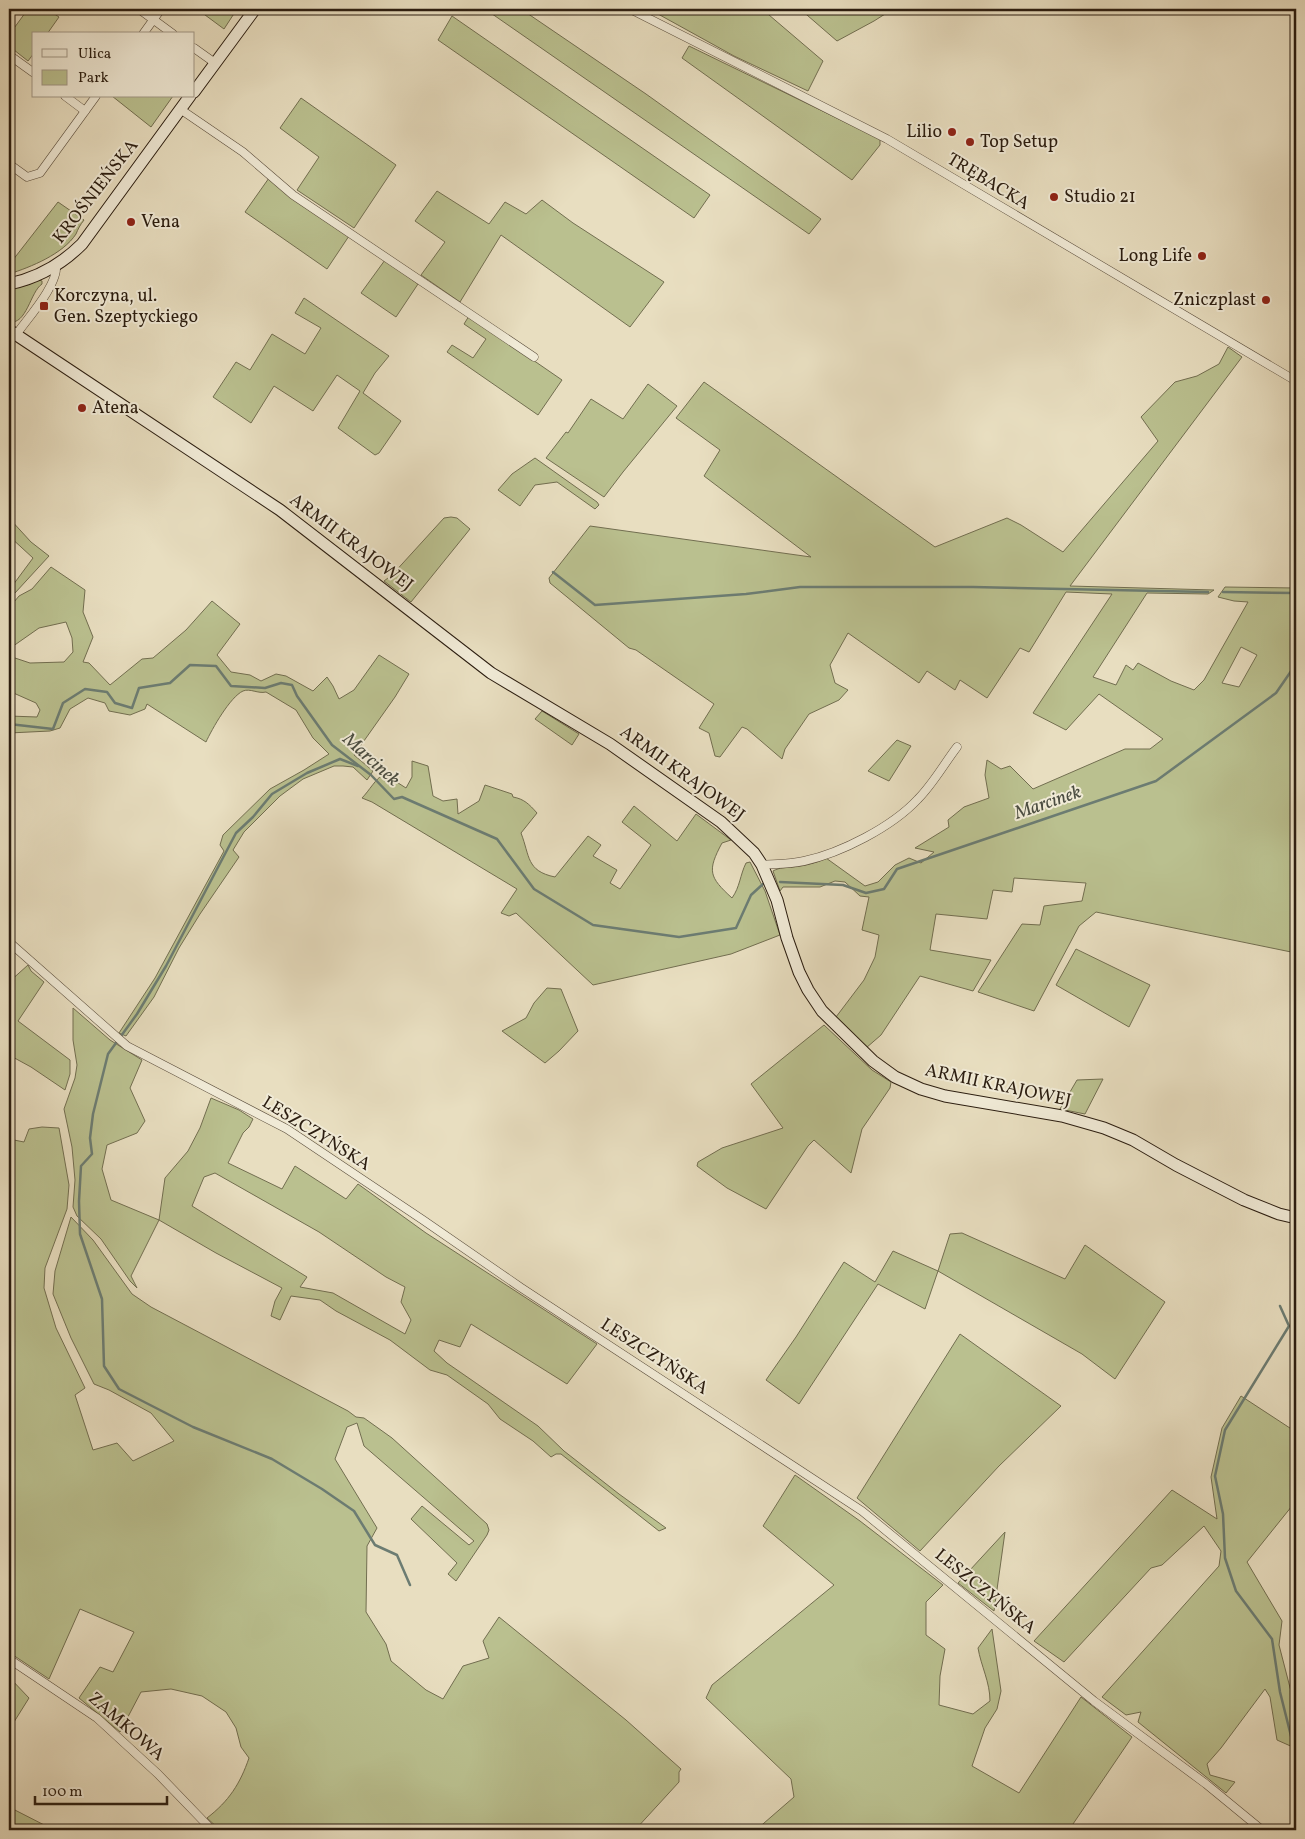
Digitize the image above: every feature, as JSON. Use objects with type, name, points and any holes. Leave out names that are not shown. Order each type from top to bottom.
[{"type":"street","points":[[138,9],[170,32]]},
{"type":"street","points":[[144,32],[161,9]]},
{"type":"street","points":[[195,91],[255,9]]},
{"type":"street","name":"TRĘBACKA","points":[[630,9],[887,140],[1296,381]]},
{"type":"street","points":[[195,49],[215,63]]},
{"type":"street","points":[[9,55],[32,72]]},
{"type":"street","points":[[69,98],[85,110]]},
{"type":"street","points":[[9,164],[27,177],[40,174],[94,98]]},
{"type":"street","name":"KROŚNIEŃSKA","points":[[9,284],[32,278],[71,256],[133,177],[188,98]]},
{"type":"street","points":[[180,109],[243,152],[293,195],[534,357]]},
{"type":"street","points":[[12,333],[51,286],[57,272],[56,266]]},
{"type":"street","name":"ARMII KRAJOWEJ","points":[[12,333],[280,510],[491,672],[610,744],[652,772],[738,836],[762,865],[777,900],[786,938],[808,990],[822,1011],[873,1061],[895,1078],[921,1089],[945,1096],[1062,1116],[1104,1128],[1132,1140],[1244,1200],[1279,1214],[1296,1218]]},
{"type":"street","points":[[762,865],[804,861],[839,850],[868,836],[903,812],[918,799],[957,747]]},
{"type":"street","name":"LESZCZYŃSKA","points":[[9,942],[123,1043],[287,1129],[529,1293],[862,1511],[1094,1700],[1206,1784],[1262,1830]]},
{"type":"street","name":"ZAMKOWA","points":[[9,1659],[97,1718],[158,1774],[212,1830]]},
{"type":"green space","points":[[28,9],[47,9],[59,17],[48,32],[32,32],[32,56],[28,61],[9,46],[9,35]]},
{"type":"green space","points":[[197,9],[237,9],[224,29]]},
{"type":"green space","points":[[485,9],[521,9],[646,94],[821,219],[809,234]]},
{"type":"green space","points":[[649,9],[762,9],[823,61],[808,91],[734,56]]},
{"type":"green space","points":[[800,9],[893,9],[837,41]]},
{"type":"green space","points":[[452,16],[710,195],[694,218],[438,40]]},
{"type":"green space","points":[[689,46],[880,139],[880,145],[852,180],[682,58]]},
{"type":"green space","points":[[115,98],[172,98],[151,127]]},
{"type":"green space","points":[[301,98],[396,165],[354,228],[297,190],[319,157],[280,128]]},
{"type":"green space","points":[[269,178],[349,236],[327,269],[245,212]]},
{"type":"green space","points":[[437,191],[489,224],[505,202],[526,214],[542,200],[573,223],[664,282],[630,327],[501,235],[460,302],[421,275],[445,242],[415,221]]},
{"type":"green space","points":[[58,202],[84,220],[76,234],[55,254],[27,268],[9,274],[9,265]]},
{"type":"green space","points":[[385,260],[418,284],[396,317],[361,293]]},
{"type":"green space","points":[[39,280],[42,281],[42,284],[34,294],[24,313],[15,322],[9,322],[9,289]]},
{"type":"green space","points":[[304,298],[389,356],[375,373],[363,393],[401,421],[379,453],[375,455],[338,428],[360,391],[337,375],[313,411],[274,386],[251,423],[213,397],[236,362],[250,370],[272,334],[305,354],[321,328],[295,313]]},
{"type":"green space","points":[[469,316],[562,380],[538,415],[447,352],[452,345],[473,358],[486,339],[464,324]]},
{"type":"green space","points":[[1228,347],[1242,357],[1070,586],[1214,590],[1208,594],[1147,593],[1093,677],[1116,685],[1126,665],[1133,670],[1138,663],[1171,681],[1194,690],[1204,680],[1248,602],[1218,597],[1225,587],[1296,588],[1296,953],[1096,912],[1079,926],[1034,1011],[978,992],[1022,924],[1040,925],[1044,906],[1082,901],[1086,883],[1014,878],[1012,892],[993,890],[987,919],[936,914],[930,950],[991,960],[973,991],[920,976],[881,1035],[866,1048],[836,1017],[864,980],[875,957],[879,935],[862,930],[869,897],[860,896],[845,882],[835,881],[820,887],[783,887],[780,891],[773,871],[781,868],[806,865],[826,858],[865,886],[878,882],[895,865],[909,858],[921,863],[934,852],[915,848],[949,827],[948,820],[964,807],[989,798],[985,775],[987,760],[1001,769],[1010,766],[1033,789],[1125,749],[1150,749],[1163,739],[1099,694],[1066,730],[1033,713],[1112,594],[1066,592],[1029,652],[1020,648],[987,698],[960,680],[955,690],[927,671],[919,683],[848,633],[830,665],[835,683],[848,690],[839,700],[809,714],[785,749],[782,759],[747,729],[742,727],[720,757],[715,756],[709,733],[699,728],[714,704],[636,650],[629,648],[550,583],[549,578],[590,526],[811,557],[704,476],[720,450],[676,418],[704,382],[935,547],[1007,518],[1063,552],[1158,441],[1141,417],[1175,382],[1197,376],[1219,364]],"holes":[[[1241,647],[1257,655],[1239,687],[1222,683]]]},
{"type":"green space","points":[[648,384],[677,406],[604,497],[546,458],[566,432],[568,433],[591,399],[623,419]]},
{"type":"green space","points":[[535,458],[599,505],[595,509],[557,482],[535,485],[520,506],[498,490],[512,474]]},
{"type":"green space","points":[[9,518],[31,542],[49,556],[15,593],[10,589],[33,558],[9,536]]},
{"type":"green space","points":[[444,518],[457,518],[470,529],[411,602],[384,581],[392,575]]},
{"type":"green space","points":[[51,567],[85,590],[83,612],[93,637],[83,662],[89,663],[110,685],[142,659],[153,658],[186,630],[212,601],[240,624],[217,655],[231,672],[250,675],[261,681],[276,674],[286,676],[313,691],[327,677],[339,699],[354,690],[379,655],[409,674],[354,755],[373,771],[367,780],[353,767],[343,766],[334,766],[303,779],[280,796],[244,832],[233,850],[239,857],[179,948],[154,997],[126,1036],[119,1033],[155,978],[224,851],[220,845],[223,835],[270,789],[329,754],[313,738],[296,710],[266,692],[248,690],[238,694],[227,706],[206,742],[147,704],[145,709],[130,715],[109,711],[105,703],[88,698],[70,709],[60,728],[50,731],[9,733],[9,716],[37,717],[40,710],[36,703],[9,691],[9,656],[30,663],[64,662],[73,652],[72,638],[66,622],[39,628],[9,649],[9,608],[19,596],[32,589]]},
{"type":"green space","points":[[542,711],[579,734],[572,745],[535,719]]},
{"type":"green space","points":[[897,740],[911,746],[889,781],[868,771]]},
{"type":"green space","points":[[412,761],[428,766],[433,796],[443,801],[457,799],[458,814],[479,801],[485,785],[512,794],[513,797],[529,805],[537,813],[521,833],[530,861],[539,871],[555,877],[588,836],[601,845],[593,856],[617,870],[610,883],[620,889],[651,845],[622,822],[634,806],[677,841],[696,814],[731,840],[722,843],[714,860],[713,873],[715,879],[732,898],[737,890],[746,863],[750,862],[765,891],[780,935],[731,954],[593,985],[516,913],[509,916],[501,913],[517,889],[372,802],[362,798],[384,774],[406,788],[412,777]]},
{"type":"green space","points":[[1076,949],[1150,985],[1129,1027],[1056,985]]},
{"type":"green space","points":[[28,965],[31,971],[44,982],[18,1021],[70,1060],[70,1074],[65,1090],[9,1055],[9,982]]},
{"type":"green space","points":[[547,988],[561,989],[578,1031],[545,1063],[502,1031],[526,1018],[534,1003]]},
{"type":"green space","points":[[73,1008],[110,1040],[142,1060],[130,1088],[145,1121],[137,1133],[107,1145],[102,1169],[111,1200],[159,1220],[131,1276],[137,1288],[101,1239],[77,1216],[73,1207],[75,1180],[72,1147],[64,1109],[75,1078],[77,1065],[73,1040]]},
{"type":"green space","points":[[824,1025],[872,1070],[891,1082],[890,1088],[862,1129],[851,1173],[814,1140],[766,1209],[727,1188],[697,1166],[698,1162],[722,1148],[783,1128],[751,1084]]},
{"type":"green space","points":[[1103,1079],[1085,1114],[1060,1109],[1077,1080]]},
{"type":"green space","points":[[211,1098],[239,1110],[253,1119],[243,1133],[228,1163],[282,1189],[295,1166],[346,1199],[358,1184],[426,1233],[597,1344],[567,1384],[471,1324],[460,1347],[439,1340],[434,1351],[447,1363],[538,1426],[564,1451],[666,1528],[659,1531],[561,1454],[551,1457],[533,1441],[500,1419],[488,1404],[447,1375],[430,1370],[390,1340],[336,1311],[320,1300],[291,1296],[280,1320],[271,1316],[275,1301],[282,1288],[159,1220],[165,1178],[188,1151],[200,1128]],"holes":[[[215,1173],[319,1232],[386,1277],[405,1287],[401,1302],[411,1320],[405,1334],[333,1293],[300,1287],[307,1277],[192,1206],[204,1177]]]},
{"type":"green space","points":[[42,1127],[59,1128],[69,1185],[67,1209],[45,1268],[44,1288],[56,1328],[85,1388],[75,1395],[93,1450],[117,1443],[133,1461],[174,1441],[151,1413],[94,1384],[71,1338],[53,1294],[55,1271],[71,1217],[93,1240],[132,1294],[151,1307],[348,1411],[356,1417],[364,1418],[392,1438],[487,1524],[489,1530],[487,1535],[456,1581],[448,1574],[457,1563],[411,1519],[422,1506],[469,1545],[474,1541],[364,1446],[357,1423],[347,1427],[335,1459],[377,1528],[367,1546],[366,1612],[386,1644],[391,1661],[426,1690],[443,1699],[463,1666],[489,1658],[483,1641],[499,1617],[626,1720],[681,1769],[679,1772],[679,1782],[635,1830],[220,1830],[207,1818],[222,1805],[233,1791],[242,1776],[249,1758],[241,1747],[236,1728],[226,1712],[202,1696],[171,1689],[141,1692],[120,1732],[79,1698],[100,1667],[113,1672],[134,1632],[80,1609],[49,1679],[10,1653],[9,1139],[24,1142],[29,1129]]},
{"type":"green space","points":[[962,1233],[1065,1279],[1085,1245],[1165,1302],[1115,1379],[1082,1354],[938,1271],[950,1234]]},
{"type":"green space","points":[[893,1251],[938,1271],[925,1309],[878,1284],[799,1404],[766,1380],[844,1262],[875,1282]]},
{"type":"green space","points":[[960,1334],[1061,1406],[999,1466],[920,1551],[857,1498]]},
{"type":"green space","points":[[1241,1396],[1296,1432],[1296,1469],[1291,1479],[1296,1483],[1296,1501],[1247,1562],[1282,1621],[1279,1645],[1294,1703],[1295,1748],[1277,1740],[1270,1697],[1265,1689],[1207,1764],[1210,1775],[1235,1782],[1226,1793],[1138,1722],[1141,1712],[1126,1715],[1102,1697],[1219,1566],[1221,1551],[1204,1526],[1162,1565],[1151,1568],[1064,1662],[1034,1641],[1172,1490],[1217,1519],[1211,1477],[1222,1428]]},
{"type":"green space","points":[[795,1475],[860,1521],[943,1585],[926,1602],[926,1635],[945,1649],[940,1676],[939,1705],[973,1714],[990,1701],[989,1687],[978,1648],[992,1629],[1001,1691],[997,1709],[985,1728],[972,1766],[1019,1793],[1081,1697],[1132,1737],[1073,1824],[1082,1830],[756,1830],[794,1797],[791,1779],[706,1698],[712,1685],[834,1585],[763,1526]]},
{"type":"green space","points":[[1005,1532],[994,1611],[958,1583]]},
{"type":"green space","points":[[9,1677],[29,1698],[9,1730]]},
{"type":"green space","points":[[9,1807],[54,1830],[9,1830]]},
{"type":"waterway","points":[[553,572],[595,605],[746,594],[800,587],[973,587],[1208,592]]},
{"type":"waterway","points":[[1223,592],[1296,593]]},
{"type":"waterway","name":"Marcinek","points":[[780,882],[843,885],[866,893],[884,889],[897,869],[1156,781],[1276,693],[1296,664]]},
{"type":"waterway","name":"Marcinek","points":[[9,724],[53,729],[63,703],[85,689],[107,692],[115,703],[132,708],[139,688],[170,683],[190,665],[216,666],[231,686],[265,688],[281,683],[292,685],[297,696],[332,745],[371,775],[394,799],[402,797],[497,839],[534,889],[593,925],[679,937],[736,928],[751,895],[763,884]]},
{"type":"waterway","points":[[358,766],[340,759],[307,773],[272,794],[253,817],[236,833],[166,966],[137,1014],[108,1054],[93,1114],[90,1138],[92,1154],[81,1166],[80,1234],[102,1299],[104,1366],[119,1389],[193,1427],[272,1459],[322,1489],[354,1511],[375,1545],[397,1555],[410,1585]]},
{"type":"waterway","points":[[1280,1306],[1289,1326],[1225,1430],[1215,1476],[1223,1514],[1225,1558],[1236,1591],[1272,1639],[1280,1692],[1293,1744],[1296,1771]]},
{"type":"place","name":"Lilio","points":[[952,132]]},
{"type":"place","name":"Top Setup","points":[[970,142]]},
{"type":"place","name":"Studio 21","points":[[1054,197]]},
{"type":"place","name":"Vena","points":[[131,222]]},
{"type":"place","name":"Long Life","points":[[1202,256]]},
{"type":"place","name":"Zniczplast","points":[[1266,300]]},
{"type":"place","name":"Korczyna, ul. Gen. Szeptyckiego","points":[[44,306]]},
{"type":"place","name":"Atena","points":[[82,408]]}]
